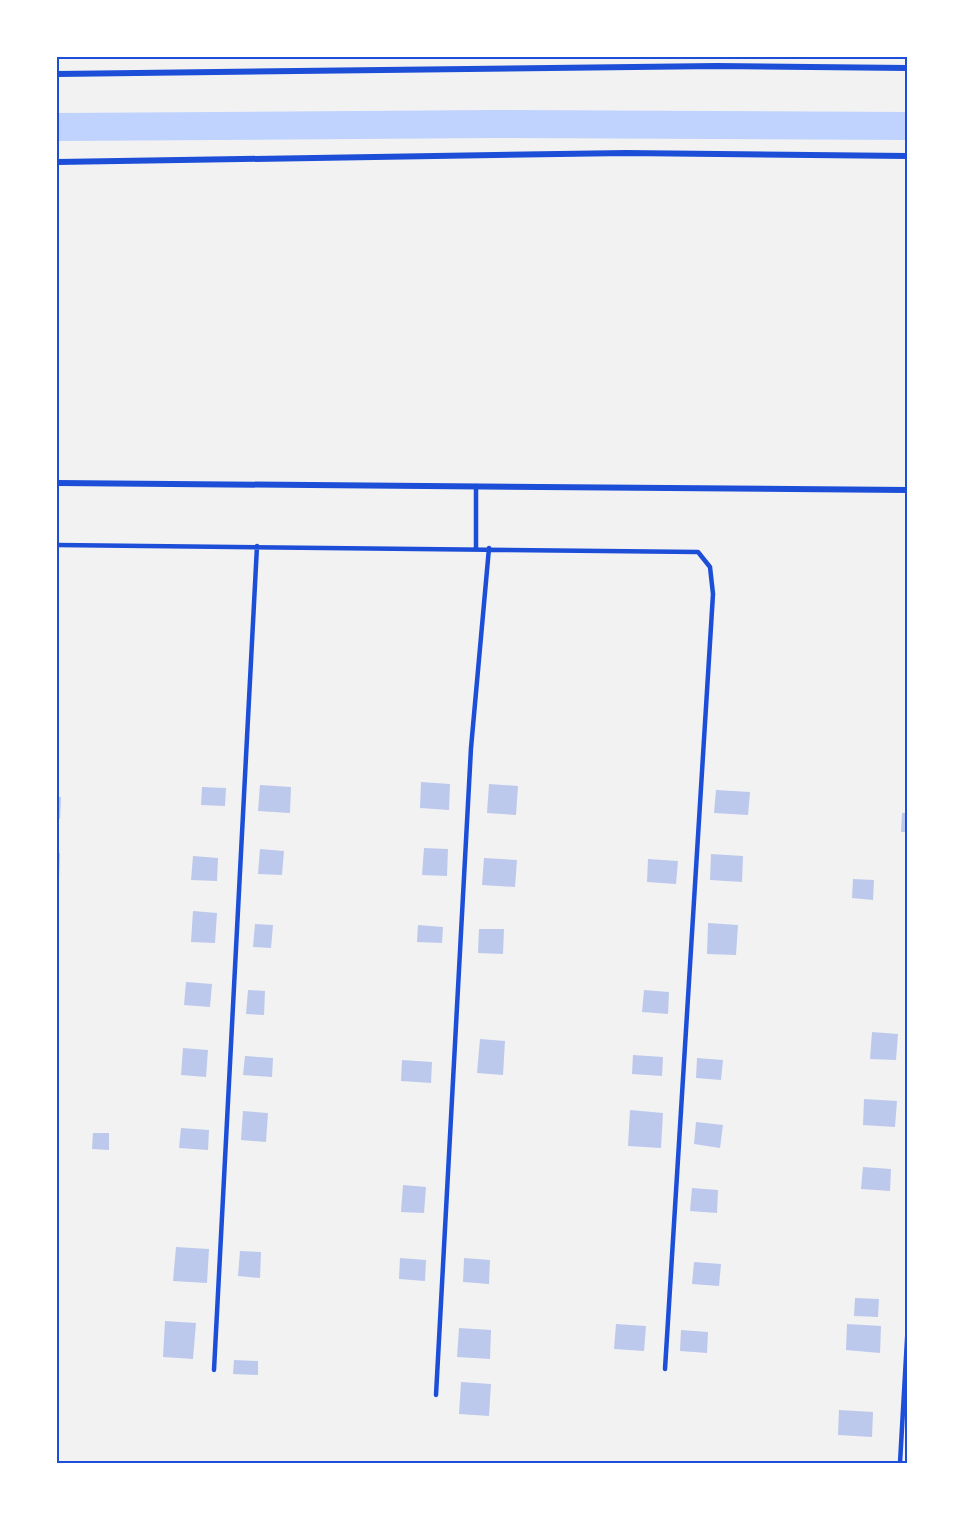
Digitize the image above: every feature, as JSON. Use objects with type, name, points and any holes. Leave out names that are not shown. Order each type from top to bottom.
[{"type":"street","points":[[57,74],[717,66],[908,68]]},
{"type":"street","points":[[57,162],[626,153],[908,156]]},
{"type":"street","points":[[57,483],[908,490]]},
{"type":"lane","points":[[476,486],[476,548]]},
{"type":"lane","points":[[57,546],[489,548],[698,552],[710,567],[713,594],[664,1369]]},
{"type":"lane","points":[[214,1370],[257,546]]},
{"type":"lane","points":[[436,1395],[471,748],[489,548]]},
{"type":"lane","points":[[900,1463],[908,1322]]},
{"type":"building","points":[[421,782],[450,784],[449,810],[420,808]]},
{"type":"building","points":[[489,784],[518,786],[516,815],[487,813]]},
{"type":"building","points":[[260,785],[291,787],[290,813],[258,811]]},
{"type":"building","points":[[202,787],[226,788],[225,806],[201,805]]},
{"type":"building","points":[[716,790],[750,792],[748,815],[714,813]]},
{"type":"building","points":[[57,797],[61,797],[60,819],[57,818]]},
{"type":"building","points":[[902,813],[908,813],[908,832],[901,832]]},
{"type":"building","points":[[424,848],[448,849],[447,876],[422,875]]},
{"type":"building","points":[[260,849],[284,851],[282,875],[258,874]]},
{"type":"building","points":[[57,853],[60,853],[59,878],[57,878]]},
{"type":"building","points":[[711,854],[743,856],[742,882],[710,880]]},
{"type":"building","points":[[193,856],[218,858],[217,881],[191,880]]},
{"type":"building","points":[[484,858],[517,860],[515,887],[482,885]]},
{"type":"building","points":[[648,859],[678,861],[676,884],[647,882]]},
{"type":"building","points":[[853,879],[874,880],[873,900],[852,898]]},
{"type":"building","points":[[193,911],[217,913],[215,943],[191,942]]},
{"type":"building","points":[[708,923],[738,925],[736,955],[707,954]]},
{"type":"building","points":[[255,924],[273,925],[271,948],[253,947]]},
{"type":"building","points":[[418,925],[443,927],[442,943],[417,942]]},
{"type":"building","points":[[479,929],[504,929],[503,954],[478,953]]},
{"type":"building","points":[[186,982],[212,984],[210,1007],[184,1005]]},
{"type":"building","points":[[248,990],[265,991],[264,1015],[246,1014]]},
{"type":"building","points":[[644,990],[669,992],[668,1014],[642,1012]]},
{"type":"building","points":[[872,1032],[898,1034],[896,1060],[870,1059]]},
{"type":"building","points":[[480,1039],[505,1041],[503,1075],[477,1073]]},
{"type":"building","points":[[183,1048],[208,1050],[206,1077],[181,1075]]},
{"type":"building","points":[[633,1055],[663,1057],[662,1076],[632,1074]]},
{"type":"building","points":[[245,1056],[273,1058],[272,1077],[243,1075]]},
{"type":"building","points":[[697,1058],[723,1060],[721,1080],[696,1078]]},
{"type":"building","points":[[402,1060],[432,1062],[431,1083],[401,1081]]},
{"type":"building","points":[[864,1099],[897,1101],[895,1127],[863,1125]]},
{"type":"building","points":[[630,1110],[663,1113],[661,1148],[628,1146]]},
{"type":"building","points":[[243,1111],[268,1113],[266,1142],[241,1140]]},
{"type":"building","points":[[696,1122],[723,1125],[720,1148],[694,1144]]},
{"type":"building","points":[[181,1128],[209,1130],[208,1150],[179,1148]]},
{"type":"building","points":[[93,1133],[109,1133],[109,1150],[92,1149]]},
{"type":"building","points":[[863,1167],[891,1169],[890,1191],[861,1189]]},
{"type":"building","points":[[403,1185],[426,1187],[424,1213],[401,1212]]},
{"type":"building","points":[[692,1188],[718,1190],[717,1213],[690,1211]]},
{"type":"building","points":[[176,1247],[209,1249],[207,1283],[173,1281]]},
{"type":"building","points":[[240,1251],[261,1252],[260,1278],[238,1276]]},
{"type":"building","points":[[400,1258],[426,1260],[425,1281],[399,1279]]},
{"type":"building","points":[[464,1258],[490,1260],[489,1284],[463,1282]]},
{"type":"building","points":[[694,1262],[721,1264],[719,1286],[692,1284]]},
{"type":"building","points":[[855,1298],[879,1299],[878,1317],[854,1316]]},
{"type":"building","points":[[165,1321],[196,1323],[193,1359],[163,1357]]},
{"type":"building","points":[[616,1324],[646,1326],[644,1351],[614,1349]]},
{"type":"building","points":[[847,1324],[881,1326],[880,1353],[846,1350]]},
{"type":"building","points":[[459,1328],[491,1330],[490,1359],[457,1357]]},
{"type":"building","points":[[681,1330],[708,1332],[707,1353],[680,1351]]},
{"type":"building","points":[[234,1360],[258,1361],[258,1375],[233,1374]]},
{"type":"building","points":[[461,1382],[491,1384],[489,1416],[459,1414]]},
{"type":"building","points":[[839,1410],[873,1412],[872,1437],[838,1435]]},
{"type":"waterway","points":[[57,127],[495,124],[908,126]]}]
